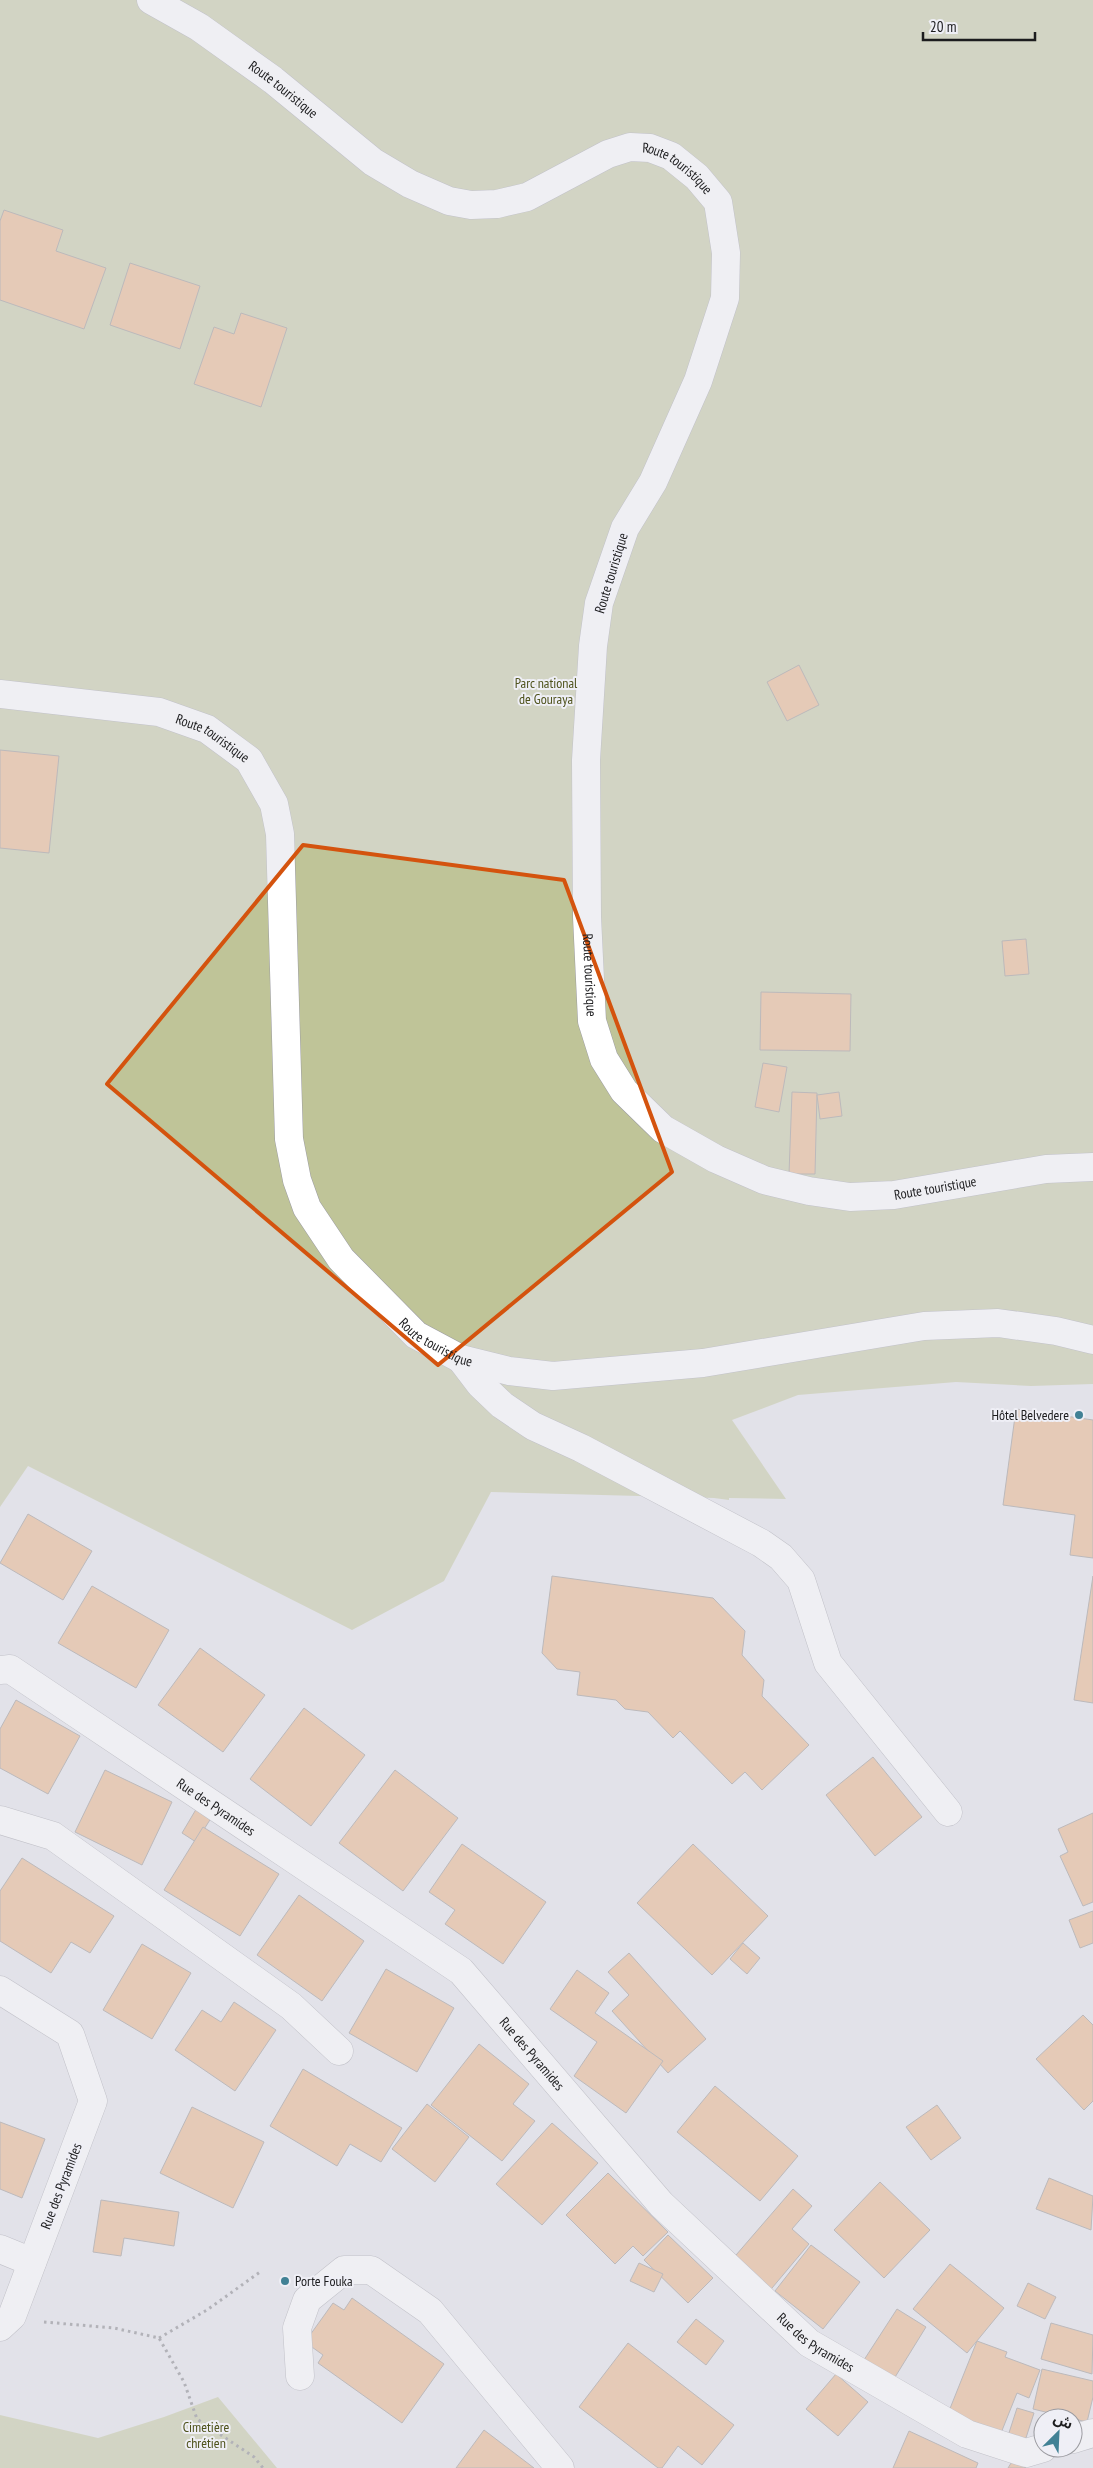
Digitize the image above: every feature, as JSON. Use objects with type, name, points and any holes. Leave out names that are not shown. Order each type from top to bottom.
[{"type":"street","name":"Route touristique","points":[[151,0],[199,27],[273,80],[374,162],[410,184],[449,201],[471,205],[497,204],[527,197],[608,154],[630,147],[650,148],[671,156],[697,177],[718,202],[726,253],[725,298],[698,382],[653,482],[625,528],[599,603],[593,646],[586,760],[587,917],[592,1021],[604,1059],[624,1091],[663,1129],[716,1159],[764,1180],[826,1194],[850,1197],[894,1195],[1046,1169],[1093,1167]]},
{"type":"street","name":"Route touristique","points":[[0,694],[159,712],[207,729],[250,760],[274,804],[280,834],[289,1139],[297,1180],[307,1208],[341,1259],[416,1334],[461,1360],[509,1371],[553,1376],[703,1363],[924,1326],[998,1323],[1056,1331],[1093,1340]]},
{"type":"street","points":[[461,1360],[480,1384],[502,1405],[533,1426],[581,1448],[760,1543],[781,1557],[800,1580],[828,1663],[948,1812]]},
{"type":"street","name":"Rue des Pyramides","points":[[0,1670],[10,1670],[462,1971],[661,2204],[809,2343],[967,2434],[1026,2452],[1033,2450]]},
{"type":"street","points":[[0,1820],[52,1836],[291,2006],[339,2051]]},
{"type":"street","name":"Rue des Pyramides","points":[[0,1990],[70,2034],[93,2101],[32,2262],[6,2321]]},
{"type":"street","points":[[0,2248],[32,2262]]},
{"type":"street","points":[[300,2376],[297,2328],[307,2300],[344,2270],[371,2270],[430,2311],[560,2468]]},
{"type":"path","points":[[6,2321],[114,2328],[159,2338],[206,2310],[260,2272]]},
{"type":"path","points":[[159,2338],[184,2382],[197,2419],[254,2457],[263,2468]]},
{"type":"highlighted area","points":[[303,845],[564,880],[672,1172],[438,1365],[107,1084]]},
{"type":"green space","name":"Parc national de Gouraya","points":[[0,0],[1093,0],[1093,1384],[1031,1386],[956,1382],[798,1395],[732,1420],[786,1499],[729,1498],[729,1500],[491,1492],[444,1581],[352,1630],[28,1466],[0,1507]]},
{"type":"green space","name":"Cimetière chrétien","points":[[218,2397],[277,2468],[0,2468],[0,2415],[98,2438]]},
{"type":"building","points":[[4,210],[63,230],[56,251],[106,268],[84,329],[0,300],[0,221]]},
{"type":"building","points":[[130,263],[200,286],[180,349],[110,325]]},
{"type":"building","points":[[241,313],[287,328],[261,407],[194,384],[214,327],[234,334]]},
{"type":"building","points":[[799,665],[819,705],[787,721],[767,682]]},
{"type":"building","points":[[0,750],[59,756],[49,853],[0,848]]},
{"type":"building","points":[[1026,939],[1029,974],[1005,976],[1002,941]]},
{"type":"building","points":[[761,992],[851,994],[850,1051],[760,1050]]},
{"type":"building","points":[[763,1063],[787,1067],[779,1112],[755,1107]]},
{"type":"building","points":[[792,1092],[817,1093],[815,1174],[789,1174]]},
{"type":"building","points":[[839,1092],[842,1116],[820,1119],[817,1095]]},
{"type":"building","points":[[1016,1409],[1093,1420],[1093,1558],[1070,1555],[1075,1515],[1003,1505]]},
{"type":"building","points":[[28,1514],[92,1551],[63,1600],[0,1563]]},
{"type":"building","points":[[552,1576],[713,1598],[745,1631],[742,1655],[764,1680],[762,1696],[809,1745],[762,1790],[745,1772],[732,1784],[680,1731],[673,1738],[648,1712],[625,1709],[616,1700],[577,1695],[580,1672],[557,1669],[542,1653]]},
{"type":"building","points":[[1093,1576],[1093,1703],[1074,1700]]},
{"type":"building","points":[[92,1586],[169,1630],[136,1688],[58,1643]]},
{"type":"building","points":[[200,1648],[265,1695],[223,1752],[158,1705]]},
{"type":"building","points":[[16,1700],[80,1736],[48,1794],[0,1768],[0,1729]]},
{"type":"building","points":[[304,1708],[365,1755],[311,1826],[250,1779]]},
{"type":"building","points":[[873,1757],[922,1817],[875,1856],[826,1795]]},
{"type":"building","points":[[105,1770],[172,1802],[142,1865],[75,1832]]},
{"type":"building","points":[[395,1770],[458,1818],[403,1891],[339,1843]]},
{"type":"building","points":[[198,1806],[213,1815],[196,1842],[182,1833]]},
{"type":"building","points":[[1093,1813],[1093,1902],[1083,1906],[1060,1856],[1068,1852],[1058,1829]]},
{"type":"building","points":[[203,1827],[279,1874],[240,1936],[164,1890]]},
{"type":"building","points":[[462,1844],[546,1902],[503,1964],[445,1924],[455,1910],[429,1892]]},
{"type":"building","points":[[693,1844],[768,1916],[712,1975],[637,1903]]},
{"type":"building","points":[[22,1858],[114,1916],[90,1953],[71,1942],[51,1973],[0,1941],[0,1891]]},
{"type":"building","points":[[299,1895],[364,1941],[322,2001],[257,1955]]},
{"type":"building","points":[[1093,1911],[1093,1943],[1080,1948],[1069,1920]]},
{"type":"building","points":[[743,1943],[760,1958],[747,1974],[730,1959]]},
{"type":"building","points":[[142,1944],[191,1973],[152,2039],[103,2010]]},
{"type":"building","points":[[629,1953],[706,2039],[668,2073],[612,2011],[629,1995],[608,1972]]},
{"type":"building","points":[[386,1969],[454,2008],[417,2072],[349,2033]]},
{"type":"building","points":[[577,1970],[609,1993],[595,2013],[663,2061],[626,2113],[574,2076],[597,2042],[550,2009]]},
{"type":"building","points":[[234,2002],[276,2030],[235,2091],[175,2050],[202,2010],[221,2022]]},
{"type":"building","points":[[1083,2015],[1093,2025],[1093,2101],[1084,2110],[1036,2059]]},
{"type":"building","points":[[479,2044],[529,2084],[513,2104],[535,2121],[502,2161],[431,2105]]},
{"type":"building","points":[[303,2069],[402,2128],[381,2162],[350,2144],[337,2166],[270,2126]]},
{"type":"building","points":[[715,2086],[798,2156],[760,2201],[677,2132]]},
{"type":"building","points":[[427,2104],[469,2137],[435,2182],[392,2149]]},
{"type":"building","points":[[937,2105],[961,2138],[931,2160],[906,2127]]},
{"type":"building","points":[[192,2107],[264,2142],[233,2208],[160,2173]]},
{"type":"building","points":[[0,2122],[45,2139],[22,2198],[0,2189]]},
{"type":"building","points":[[552,2123],[598,2163],[542,2225],[496,2184]]},
{"type":"building","points":[[608,2173],[668,2232],[643,2256],[633,2246],[615,2264],[566,2215]]},
{"type":"building","points":[[1049,2178],[1093,2196],[1091,2230],[1036,2209]]},
{"type":"building","points":[[880,2182],[930,2230],[884,2278],[834,2230]]},
{"type":"building","points":[[793,2189],[812,2206],[792,2229],[809,2244],[767,2294],[730,2262]]},
{"type":"building","points":[[101,2200],[179,2212],[174,2246],[124,2238],[121,2256],[93,2252]]},
{"type":"building","points":[[668,2235],[713,2278],[688,2303],[644,2260]]},
{"type":"building","points":[[811,2245],[860,2282],[823,2329],[775,2291]]},
{"type":"building","points":[[639,2263],[663,2274],[654,2292],[630,2281]]},
{"type":"building","points":[[950,2264],[1004,2308],[967,2353],[913,2309]]},
{"type":"building","points":[[1028,2283],[1056,2297],[1045,2319],[1017,2306]]},
{"type":"building","points":[[352,2298],[444,2364],[402,2423],[318,2363],[323,2355],[305,2342],[333,2303],[344,2310]]},
{"type":"building","points":[[897,2309],[926,2327],[892,2382],[862,2363]]},
{"type":"building","points":[[696,2319],[724,2341],[706,2365],[677,2342]]},
{"type":"building","points":[[1051,2323],[1093,2335],[1092,2374],[1041,2359]]},
{"type":"building","points":[[977,2341],[1007,2352],[1005,2357],[1040,2370],[1029,2398],[1017,2393],[1001,2433],[947,2416]]},
{"type":"building","points":[[628,2343],[734,2425],[702,2465],[678,2446],[662,2468],[658,2468],[579,2407]]},
{"type":"building","points":[[1042,2369],[1093,2381],[1093,2397],[1087,2422],[1083,2421],[1083,2408],[1033,2408]]},
{"type":"building","points":[[836,2374],[868,2402],[838,2436],[806,2409]]},
{"type":"building","points":[[1017,2408],[1033,2413],[1024,2444],[1007,2439]]},
{"type":"building","points":[[484,2430],[534,2468],[456,2468]]},
{"type":"building","points":[[909,2431],[978,2463],[976,2468],[893,2468]]},
{"type":"building","points":[[1013,2460],[1026,2468],[1008,2468]]},
{"type":"place","name":"Hôtel Belvedere","points":[[1079,1415]]},
{"type":"place","name":"Porte Fouka","points":[[285,2281]]}]
